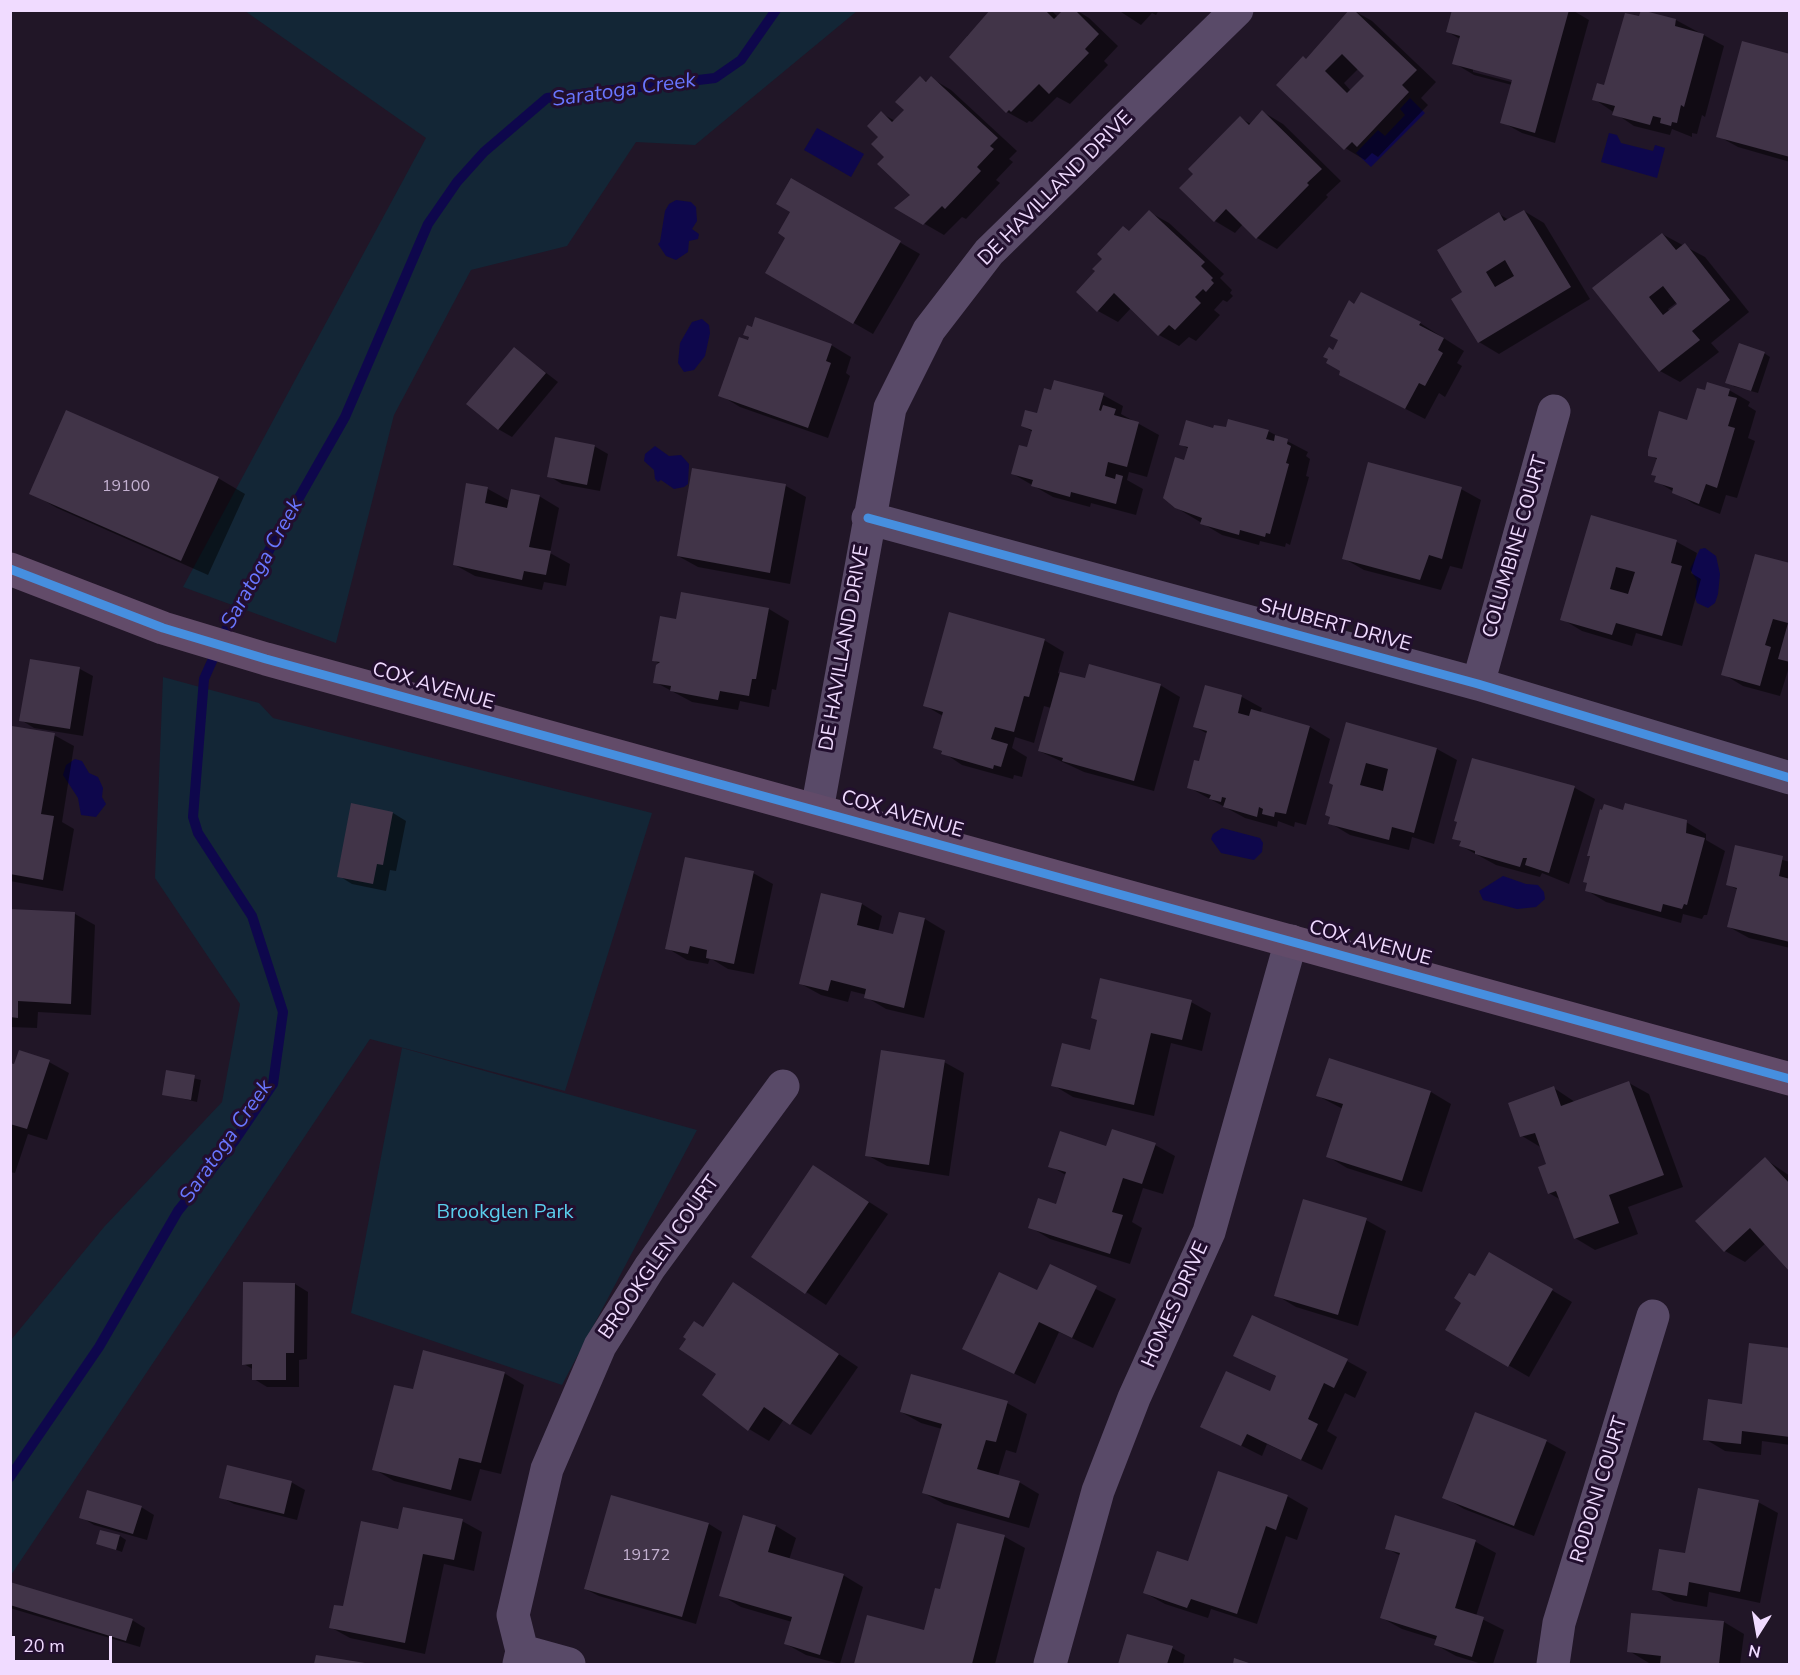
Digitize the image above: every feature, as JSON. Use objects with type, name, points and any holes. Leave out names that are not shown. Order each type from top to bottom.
[{"type":"main road","name":"COX AVENUE","points":[[10,569],[70,594],[193,638],[266,659],[1790,1079]]},
{"type":"street","name":"DE HAVILLAND DRIVE","points":[[817,810],[868,518],[890,408],[929,330],[989,252],[1237,10]]},
{"type":"street","name":"COLUMBINE COURT","points":[[1478,684],[1554,411]]},
{"type":"street","name":"SHUBERT DRIVE","points":[[868,518],[1478,684],[1790,778]]},
{"type":"street","name":"HOMES DRIVE","points":[[1050,1665],[1098,1491],[1134,1398],[1209,1232],[1291,941]]},
{"type":"street","name":"BROOKGLEN COURT","points":[[521,1658],[513,1615],[547,1469],[600,1346],[650,1268],[783,1086]]},
{"type":"street","name":"RODONI COURT","points":[[1553,1665],[1559,1623],[1653,1316]]},
{"type":"street","points":[[521,1658],[569,1665]]},
{"type":"green space","points":[[245,11],[857,11],[695,145],[636,142],[567,246],[471,270],[394,415],[336,643],[183,587],[426,138]]},
{"type":"green space","points":[[163,677],[259,703],[273,718],[652,813],[565,1091],[370,1039],[11,1575],[11,1340],[104,1227],[222,1102],[240,1004],[155,878]]},
{"type":"green space","name":"Brookglen Park","points":[[402,1048],[697,1130],[562,1385],[351,1313]]},
{"type":"shaded area","points":[[1410,98],[1425,113],[1371,167],[1356,153],[1378,130],[1385,136],[1405,115],[1400,109]]},
{"type":"shaded area","points":[[817,128],[864,154],[851,177],[804,150]]},
{"type":"shaded area","points":[[1609,133],[1617,135],[1621,143],[1653,151],[1655,145],[1665,148],[1657,178],[1601,162]]},
{"type":"shaded area","points":[[676,200],[691,202],[696,207],[697,221],[692,229],[699,234],[698,239],[689,241],[688,252],[676,260],[666,256],[658,244],[665,211],[669,204]]},
{"type":"shaded area","points":[[702,319],[709,325],[710,333],[705,356],[694,370],[684,372],[678,363],[680,343],[692,322]]},
{"type":"shaded area","points":[[655,446],[669,456],[681,455],[689,464],[688,484],[674,489],[661,480],[658,482],[655,479],[654,470],[644,461],[645,454]]},
{"type":"shaded area","points":[[1705,548],[1716,556],[1720,574],[1715,603],[1708,608],[1697,603],[1695,597],[1697,581],[1690,569],[1700,549]]},
{"type":"shaded area","points":[[75,759],[82,761],[89,773],[98,777],[103,788],[102,797],[106,804],[96,817],[81,815],[78,798],[63,775],[66,765]]},
{"type":"shaded area","points":[[1222,828],[1260,838],[1263,843],[1262,852],[1254,860],[1221,853],[1211,839],[1213,834]]},
{"type":"shaded area","points":[[1503,876],[1526,884],[1538,885],[1544,892],[1545,899],[1536,907],[1517,909],[1483,900],[1479,891]]},
{"type":"building","points":[[990,10],[1045,10],[1054,19],[1063,10],[1075,10],[1099,34],[1085,49],[1089,53],[1049,94],[1039,84],[1011,112],[1009,110],[1006,113],[949,57]]},
{"type":"building","points":[[1349,10],[1354,10],[1417,70],[1402,85],[1409,92],[1357,147],[1352,142],[1344,150],[1276,85],[1303,56],[1306,59]],"holes":[[[1342,54],[1364,76],[1347,93],[1325,71]]]},
{"type":"building","points":[[1452,10],[1569,10],[1535,133],[1500,123],[1512,80],[1452,64],[1460,36],[1446,32]]},
{"type":"building","points":[[1641,10],[1676,19],[1675,26],[1704,34],[1684,107],[1681,105],[1677,123],[1672,122],[1671,126],[1660,123],[1661,118],[1653,116],[1650,125],[1612,115],[1615,106],[1592,100],[1597,83],[1604,85],[1625,13],[1639,16]]},
{"type":"building","points":[[1742,41],[1790,54],[1790,157],[1716,137]]},
{"type":"building","points":[[920,76],[926,82],[931,76],[998,138],[990,146],[994,149],[977,167],[981,171],[945,209],[942,206],[923,225],[894,208],[910,195],[877,164],[884,157],[871,144],[878,137],[867,126],[881,111],[892,122],[904,110],[895,102]]},
{"type":"building","points":[[1262,110],[1322,169],[1256,239],[1226,209],[1214,222],[1179,188],[1193,174],[1188,169],[1240,116],[1249,125]]},
{"type":"building","points":[[791,178],[901,241],[853,324],[765,273],[785,238],[778,233],[790,212],[776,204]]},
{"type":"building","points":[[1149,210],[1205,262],[1201,266],[1213,278],[1211,280],[1214,283],[1206,292],[1203,289],[1195,297],[1201,303],[1175,330],[1169,325],[1158,336],[1114,293],[1097,312],[1076,292],[1095,271],[1092,269],[1102,259],[1097,254],[1123,226],[1129,231]]},
{"type":"building","points":[[1524,210],[1571,287],[1478,343],[1451,299],[1462,292],[1437,250],[1499,212],[1504,221]],"holes":[[[1505,260],[1514,276],[1495,287],[1486,272]]]},
{"type":"building","points":[[1662,233],[1676,250],[1685,243],[1730,300],[1692,331],[1700,340],[1659,372],[1592,288]],"holes":[[[1663,286],[1677,304],[1663,315],[1649,297]]]},
{"type":"building","points":[[1361,292],[1421,322],[1419,325],[1444,338],[1438,350],[1443,353],[1425,386],[1419,383],[1405,409],[1339,375],[1340,371],[1326,363],[1328,359],[1323,357],[1329,347],[1333,350],[1338,340],[1330,336],[1349,300],[1354,304]]},
{"type":"building","points":[[755,317],[832,344],[826,361],[831,363],[808,428],[718,396],[739,337],[748,340],[749,337],[743,335],[747,325],[752,327]]},
{"type":"building","points":[[1739,343],[1765,352],[1751,391],[1725,383]]},
{"type":"building","points":[[514,347],[546,373],[498,430],[466,404]]},
{"type":"building","points":[[1054,380],[1104,393],[1099,410],[1101,411],[1103,405],[1116,409],[1114,415],[1139,422],[1127,467],[1108,462],[1105,476],[1115,479],[1116,474],[1123,476],[1116,504],[1071,492],[1070,497],[1031,486],[1033,480],[1011,474],[1019,445],[1027,447],[1032,430],[1021,426],[1025,410],[1037,413],[1044,388],[1051,390]]},
{"type":"building","points":[[1707,382],[1730,389],[1728,396],[1737,398],[1728,426],[1735,428],[1717,488],[1706,484],[1699,504],[1672,493],[1673,488],[1654,482],[1656,476],[1651,475],[1657,458],[1648,456],[1648,451],[1659,411],[1687,420],[1697,388],[1705,390]]},
{"type":"building","points":[[66,410],[219,477],[181,561],[29,494]]},
{"type":"building","points":[[1228,419],[1269,430],[1266,439],[1274,441],[1275,435],[1288,439],[1287,444],[1291,446],[1286,463],[1289,464],[1270,534],[1266,533],[1265,537],[1240,530],[1239,535],[1200,524],[1202,518],[1175,508],[1163,498],[1175,457],[1184,460],[1188,447],[1179,445],[1186,420],[1213,428],[1214,425],[1226,427]]},
{"type":"building","points":[[555,437],[595,445],[587,485],[547,477]]},
{"type":"building","points":[[1368,462],[1462,487],[1442,559],[1429,555],[1420,580],[1342,559]]},
{"type":"building","points":[[692,468],[786,484],[770,573],[677,556]]},
{"type":"building","points":[[466,483],[488,487],[485,503],[507,508],[511,489],[540,495],[529,547],[551,551],[546,575],[524,571],[522,580],[453,565]]},
{"type":"building","points":[[1591,515],[1677,540],[1671,563],[1682,566],[1662,636],[1616,623],[1612,635],[1560,620]],"holes":[[[1616,567],[1635,572],[1628,594],[1610,589]]]},
{"type":"building","points":[[1755,554],[1790,563],[1790,662],[1778,659],[1788,623],[1773,619],[1765,645],[1771,647],[1760,686],[1721,675]]},
{"type":"building","points":[[681,592],[769,608],[756,679],[752,679],[749,696],[720,691],[718,700],[670,691],[671,686],[653,683],[656,665],[660,662],[652,661],[660,616],[676,619]]},
{"type":"building","points":[[949,612],[1045,639],[1029,697],[1024,696],[1014,732],[995,727],[991,739],[1008,744],[1001,767],[994,765],[993,769],[941,754],[942,751],[933,748],[943,712],[923,706]]},
{"type":"building","points":[[30,659],[80,667],[70,729],[19,721]]},
{"type":"building","points":[[1089,664],[1161,684],[1134,781],[1062,761],[1063,758],[1038,751],[1060,672],[1085,678]]},
{"type":"building","points":[[1205,685],[1242,695],[1238,713],[1249,716],[1251,709],[1310,726],[1286,814],[1275,812],[1274,817],[1262,814],[1263,809],[1259,807],[1257,817],[1223,807],[1226,798],[1222,797],[1221,802],[1209,799],[1211,795],[1187,788],[1194,760],[1199,761],[1207,731],[1193,727]]},
{"type":"building","points":[[1346,722],[1437,748],[1414,833],[1392,827],[1389,840],[1328,824],[1330,817],[1325,815],[1333,785],[1329,783]],"holes":[[[1366,763],[1388,769],[1383,791],[1360,785]]]},
{"type":"building","points":[[12,726],[55,733],[41,814],[54,816],[43,880],[10,874]]},
{"type":"building","points":[[1472,758],[1575,786],[1549,873],[1525,865],[1527,858],[1523,858],[1520,867],[1475,854],[1475,851],[1459,846],[1461,841],[1452,839],[1457,822],[1454,821]]},
{"type":"building","points":[[351,803],[393,812],[383,865],[377,864],[373,884],[337,877]]},
{"type":"building","points":[[1625,803],[1687,820],[1686,833],[1705,838],[1687,905],[1684,904],[1682,909],[1663,904],[1661,912],[1585,891],[1587,883],[1583,882],[1590,856],[1587,856],[1600,809],[1602,810],[1604,804],[1623,810]]},
{"type":"building","points":[[1735,845],[1783,856],[1779,876],[1790,879],[1790,942],[1727,927],[1737,888],[1726,885]]},
{"type":"building","points":[[685,857],[754,871],[734,964],[706,958],[707,950],[690,946],[688,954],[665,949]]},
{"type":"building","points":[[821,893],[862,903],[857,925],[893,934],[899,912],[925,918],[904,1008],[864,998],[866,989],[831,980],[828,991],[799,984]]},
{"type":"building","points":[[10,909],[75,912],[71,1004],[18,1001],[18,1018],[10,1017]]},
{"type":"building","points":[[1100,978],[1192,1000],[1182,1040],[1151,1033],[1134,1105],[1051,1086],[1062,1043],[1090,1050],[1097,1020],[1091,1018]]},
{"type":"building","points":[[19,1050],[50,1060],[27,1129],[10,1124],[10,1063],[14,1064]]},
{"type":"building","points":[[881,1050],[945,1060],[929,1165],[865,1156]]},
{"type":"building","points":[[1329,1058],[1431,1091],[1402,1181],[1326,1157],[1343,1104],[1316,1096]]},
{"type":"building","points":[[166,1070],[195,1075],[191,1100],[162,1095]]},
{"type":"building","points":[[1629,1081],[1664,1175],[1609,1195],[1619,1223],[1574,1239],[1556,1191],[1548,1194],[1538,1167],[1546,1164],[1535,1133],[1520,1137],[1508,1103],[1554,1086],[1561,1106]]},
{"type":"building","points":[[1112,1129],[1156,1143],[1142,1184],[1123,1178],[1112,1212],[1123,1215],[1110,1254],[1028,1228],[1038,1198],[1056,1204],[1066,1172],[1048,1167],[1060,1131],[1106,1146]]},
{"type":"building","points":[[1765,1157],[1790,1184],[1790,1272],[1750,1228],[1724,1252],[1695,1221]]},
{"type":"building","points":[[813,1165],[869,1202],[805,1294],[751,1257]]},
{"type":"building","points":[[1303,1199],[1367,1218],[1338,1315],[1274,1296]]},
{"type":"building","points":[[1489,1252],[1553,1289],[1508,1367],[1445,1330],[1461,1303],[1454,1298],[1469,1273],[1475,1276]]},
{"type":"building","points":[[1050,1264],[1097,1286],[1072,1338],[1039,1322],[1014,1374],[962,1349],[999,1272],[1037,1290]]},
{"type":"building","points":[[243,1282],[295,1283],[294,1353],[286,1353],[286,1380],[252,1380],[252,1364],[242,1365]]},
{"type":"building","points":[[733,1282],[839,1354],[790,1425],[764,1407],[748,1431],[702,1395],[716,1374],[679,1349],[686,1339],[683,1337],[694,1321],[703,1327]]},
{"type":"building","points":[[1252,1315],[1348,1359],[1334,1388],[1324,1383],[1308,1419],[1318,1424],[1301,1460],[1247,1434],[1241,1446],[1200,1427],[1226,1371],[1270,1391],[1276,1376],[1233,1356]]},
{"type":"building","points":[[1749,1343],[1790,1348],[1790,1437],[1742,1431],[1741,1444],[1703,1440],[1708,1399],[1742,1404]]},
{"type":"building","points":[[423,1350],[505,1372],[481,1463],[459,1458],[451,1490],[372,1470],[394,1385],[413,1389]]},
{"type":"building","points":[[911,1374],[1008,1401],[996,1442],[986,1440],[977,1469],[1020,1481],[1009,1518],[922,1493],[942,1424],[900,1412]]},
{"type":"building","points":[[1475,1412],[1547,1440],[1514,1526],[1442,1498]]},
{"type":"building","points":[[227,1465],[292,1481],[284,1514],[219,1498]]},
{"type":"building","points":[[1218,1471],[1288,1495],[1276,1530],[1266,1526],[1237,1614],[1191,1599],[1187,1608],[1143,1593],[1157,1551],[1188,1561]]},
{"type":"building","points":[[1698,1488],[1759,1500],[1740,1592],[1689,1582],[1687,1596],[1652,1590],[1659,1549],[1685,1553]]},
{"type":"building","points":[[87,1490],[142,1506],[133,1534],[79,1518]]},
{"type":"building","points":[[611,1495],[709,1523],[682,1617],[584,1589]]},
{"type":"building","points":[[403,1507],[463,1519],[454,1560],[423,1554],[405,1643],[329,1628],[334,1605],[343,1606],[361,1521],[398,1529]]},
{"type":"building","points":[[743,1515],[776,1525],[768,1552],[844,1574],[820,1655],[784,1644],[792,1617],[719,1596]]},
{"type":"building","points":[[1395,1515],[1476,1540],[1455,1608],[1484,1617],[1472,1657],[1434,1645],[1437,1636],[1380,1618],[1400,1553],[1385,1549]]},
{"type":"building","points":[[957,1523],[1005,1535],[972,1664],[854,1664],[867,1615],[924,1630],[935,1588],[940,1589]]},
{"type":"building","points":[[100,1530],[120,1535],[116,1550],[96,1544]]},
{"type":"building","points":[[10,1582],[133,1619],[126,1641],[10,1605]]},
{"type":"building","points":[[1631,1613],[1724,1621],[1719,1664],[1660,1664],[1661,1656],[1627,1652]]},
{"type":"building","points":[[1127,1634],[1173,1646],[1167,1664],[1118,1664]]},
{"type":"building","points":[[316,1655],[365,1663],[365,1664],[314,1664]]},
{"type":"building","points":[[1234,1658],[1252,1664],[1233,1664]]},
{"type":"waterway","name":"Saratoga Creek","points":[[10,1477],[99,1347],[178,1211],[235,1140],[273,1084],[283,1012],[252,916],[198,833],[193,817],[204,679],[234,612],[345,417],[428,224],[457,182],[484,152],[547,98],[715,78],[741,60],[776,10]]},
{"type":"cycle path","points":[[868,518],[1478,684],[1790,778]]},
{"type":"cycle path","points":[[10,569],[163,628],[266,659],[1790,1079]]}]
